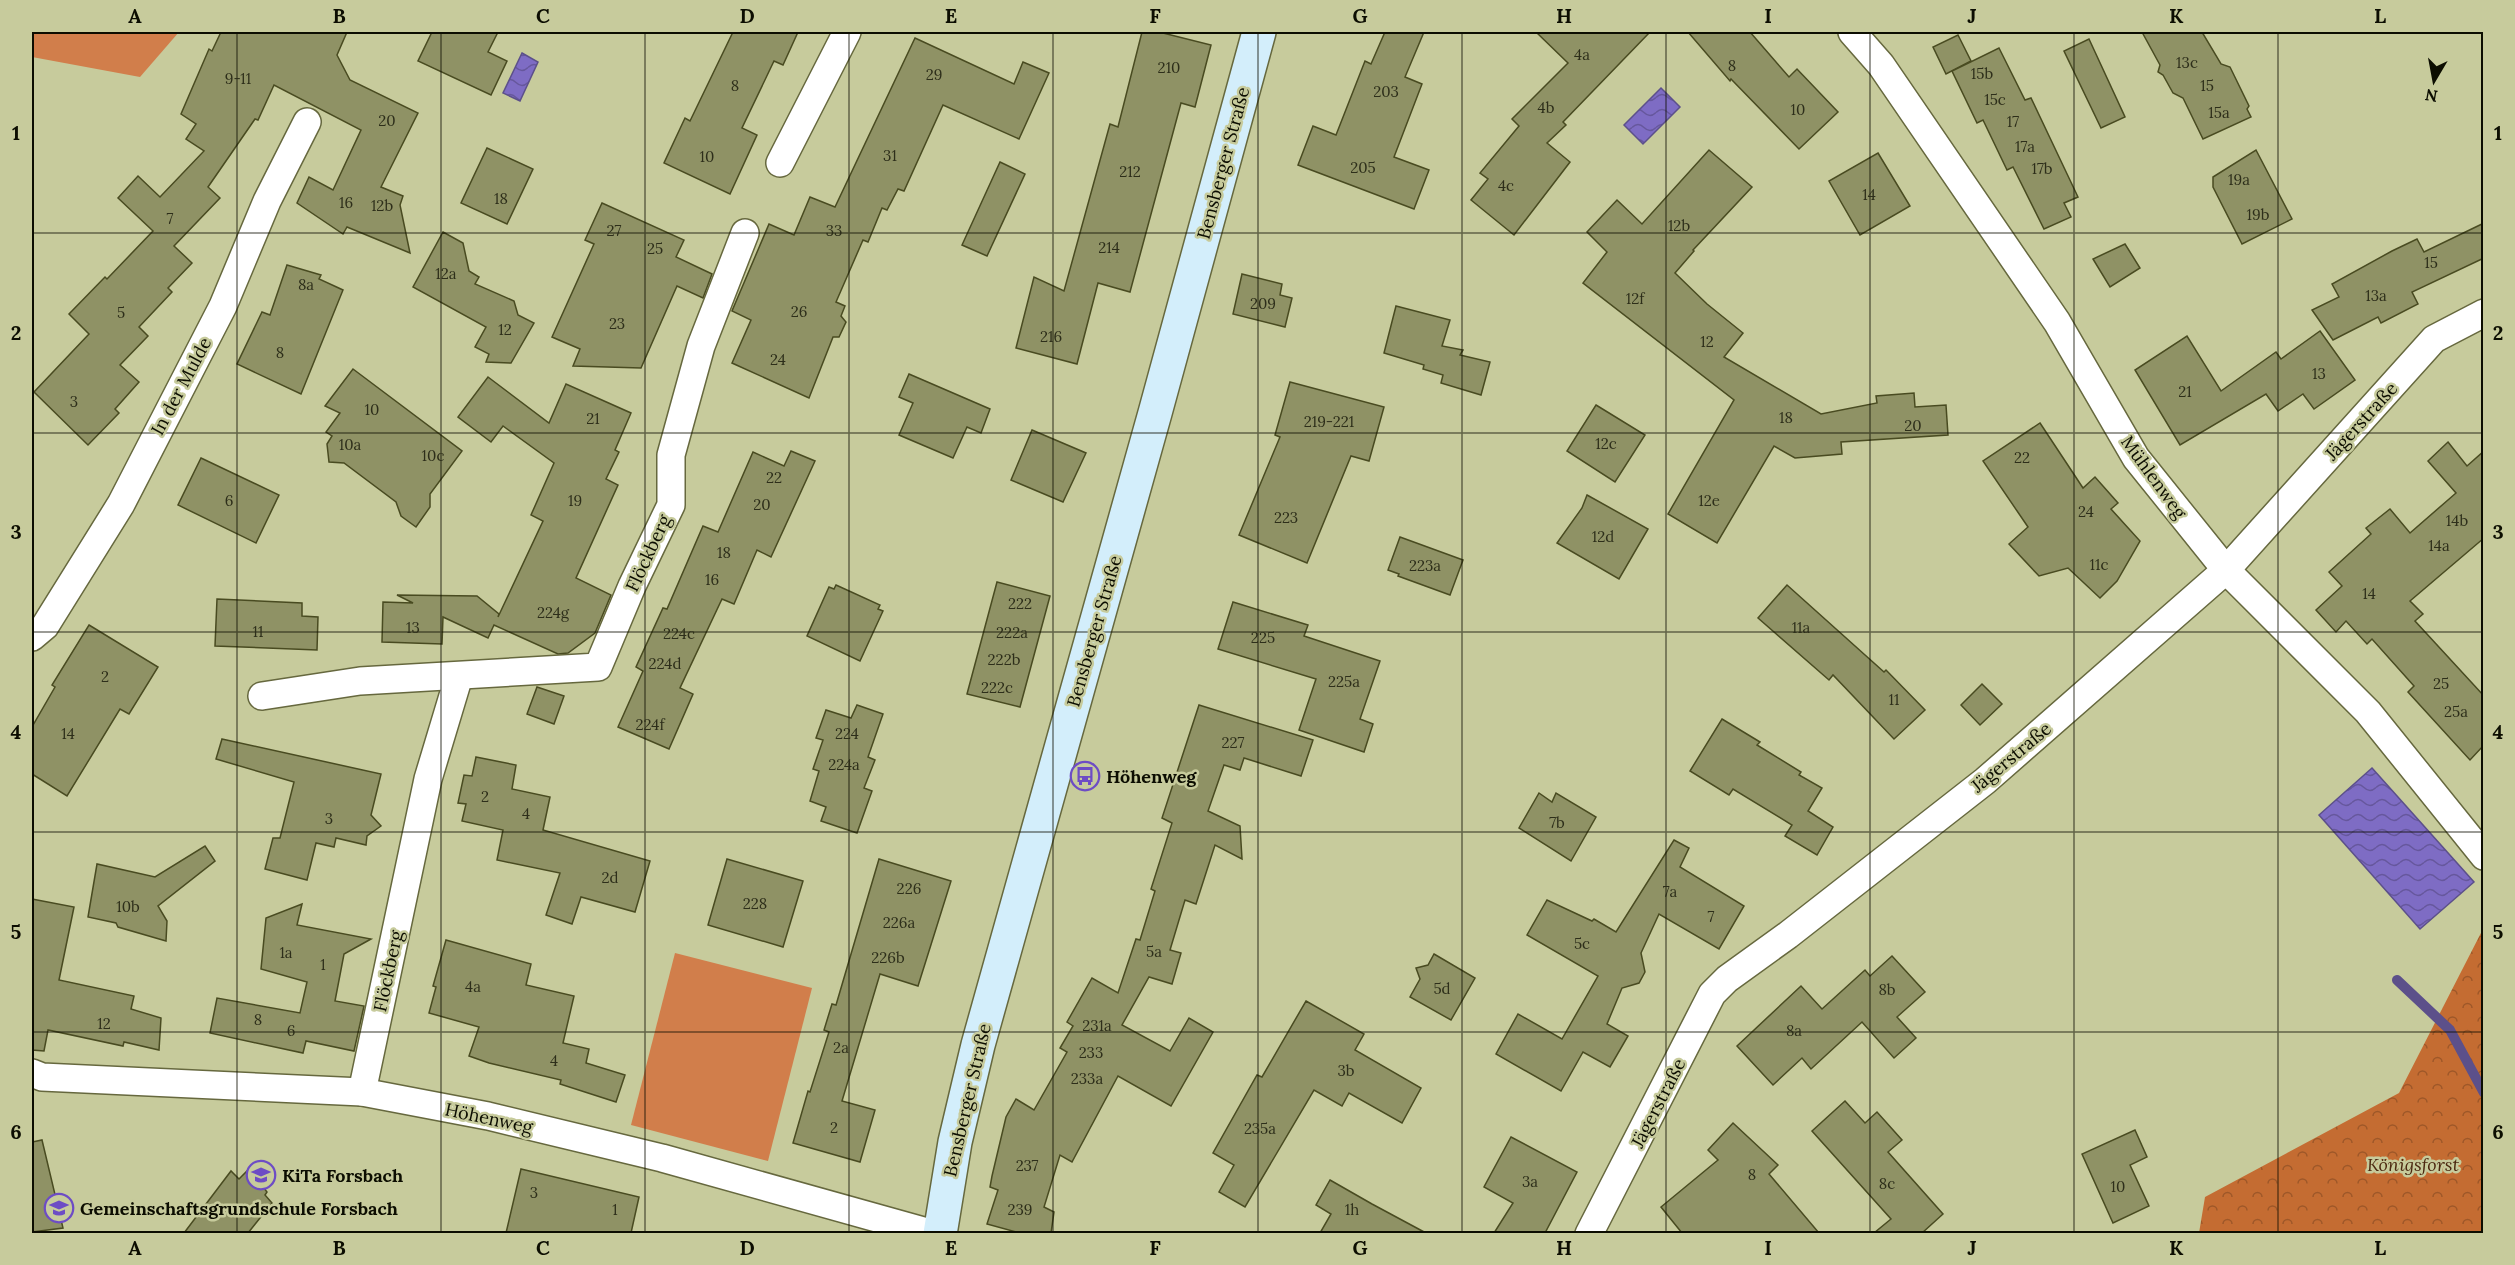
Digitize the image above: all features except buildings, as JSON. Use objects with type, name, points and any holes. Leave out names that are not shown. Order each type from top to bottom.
[{"type":"main road","name":"Bensberger Straße","points":[[940,1233],[955,1142],[978,1044],[1259,32]]},
{"type":"street","points":[[780,163],[846,32]]},
{"type":"street","name":"Mühlenweg","points":[[1852,32],[1881,65],[2051,312],[2136,459],[2226,570],[2368,712],[2484,856]]},
{"type":"street","name":"In der Mulde","points":[[32,637],[45,626],[121,504],[223,306],[267,201],[307,122]]},
{"type":"street","name":"Flöckberg","points":[[262,696],[360,681],[598,667],[632,586],[671,505],[671,455],[701,346],[745,233]]},
{"type":"street","name":"Jägerstraße","points":[[1589,1233],[1712,994],[1726,979],[1788,935],[1985,781],[2226,570],[2434,339],[2484,313]]},
{"type":"street","name":"Flöckberg","points":[[362,1092],[428,779],[459,676]]},
{"type":"street","name":"Höhenweg","points":[[32,1073],[42,1077],[362,1092],[488,1116],[662,1158],[934,1233]]},
{"type":"green space","name":"Königsforst","points":[[2483,929],[2483,1233],[2199,1233],[2205,1197],[2399,1093]]},
{"type":"shaded area","points":[[32,32],[179,32],[140,77],[32,57]]},
{"type":"shaded area","points":[[675,953],[812,988],[768,1161],[631,1125]]},
{"type":"water","points":[[522,53],[538,62],[520,101],[503,93]]},
{"type":"water","points":[[1661,88],[1680,107],[1643,144],[1624,125]]},
{"type":"water","points":[[2372,768],[2474,882],[2420,929],[2319,815]]},
{"type":"waterway","points":[[2397,980],[2450,1030],[2484,1093]]},
{"type":"place","name":"Höhenweg","points":[[1085,776]]},
{"type":"place","name":"KiTa Forsbach","points":[[261,1175]]},
{"type":"place","name":"Gemeinschaftsgrundschule Forsbach","points":[[59,1208]]}]
